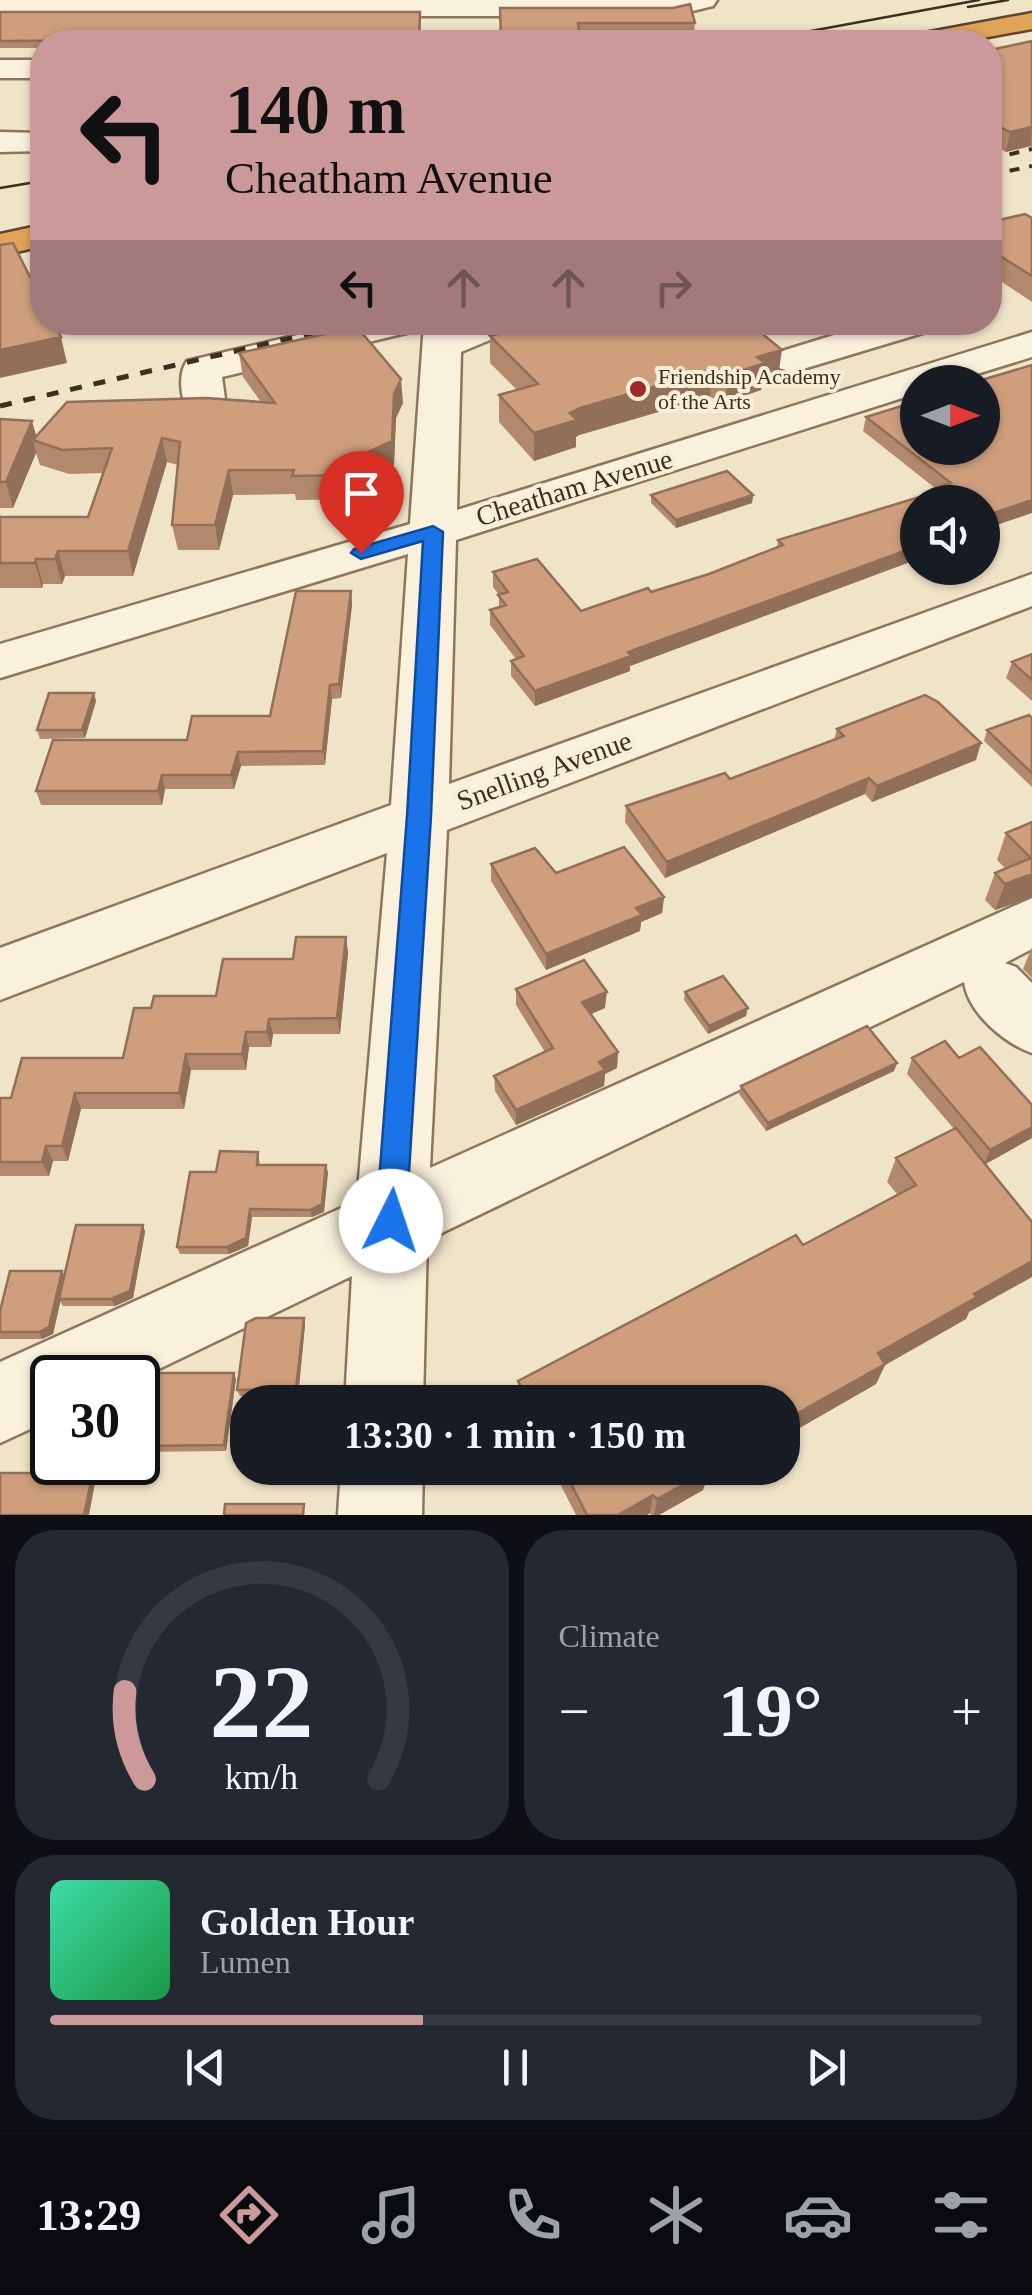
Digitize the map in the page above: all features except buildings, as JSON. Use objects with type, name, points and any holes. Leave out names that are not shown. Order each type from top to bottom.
[{"type":"highway","points":[[983,30],[1032,21]]},
{"type":"highway","points":[[1002,45],[1032,39]]},
{"type":"highway","points":[[0,220],[30,214]]},
{"type":"highway","points":[[0,245],[30,239]]},
{"type":"street","points":[[0,8],[455,4],[672,8],[704,0]]},
{"type":"street","points":[[454,30],[455,4]]},
{"type":"street","points":[[0,69],[30,69]]},
{"type":"street","points":[[0,142],[30,142]]},
{"type":"street","points":[[206,406],[201,370],[401,335]]},
{"type":"street","points":[[385,1385],[433,532],[430,335]]},
{"type":"street","points":[[794,360],[875,335]]},
{"type":"street","points":[[925,335],[966,364]]},
{"type":"street","name":"Cheatham Avenue","points":[[0,661],[433,532],[1032,344]]},
{"type":"street","name":"Snelling Avenue","points":[[0,974],[1032,589]]},
{"type":"street","points":[[103,1355],[1032,922]]},
{"type":"street","points":[[0,1403],[30,1389]]},
{"type":"street","points":[[380,1515],[381,1485]]},
{"type":"tram line","points":[[816,30],[979,0]]},
{"type":"tram line","points":[[968,7],[1008,0]]},
{"type":"tram line","points":[[0,188],[30,183]]},
{"type":"railway","points":[[1002,156],[1032,149]]},
{"type":"railway","points":[[1002,172],[1032,166]]},
{"type":"railway","points":[[0,406],[304,335]]},
{"type":"place","name":"Friendship Academy of the Arts","points":[[638,389]]},
{"type":"route","points":[[361,553],[433,532],[419,816],[391,1221]]}]
